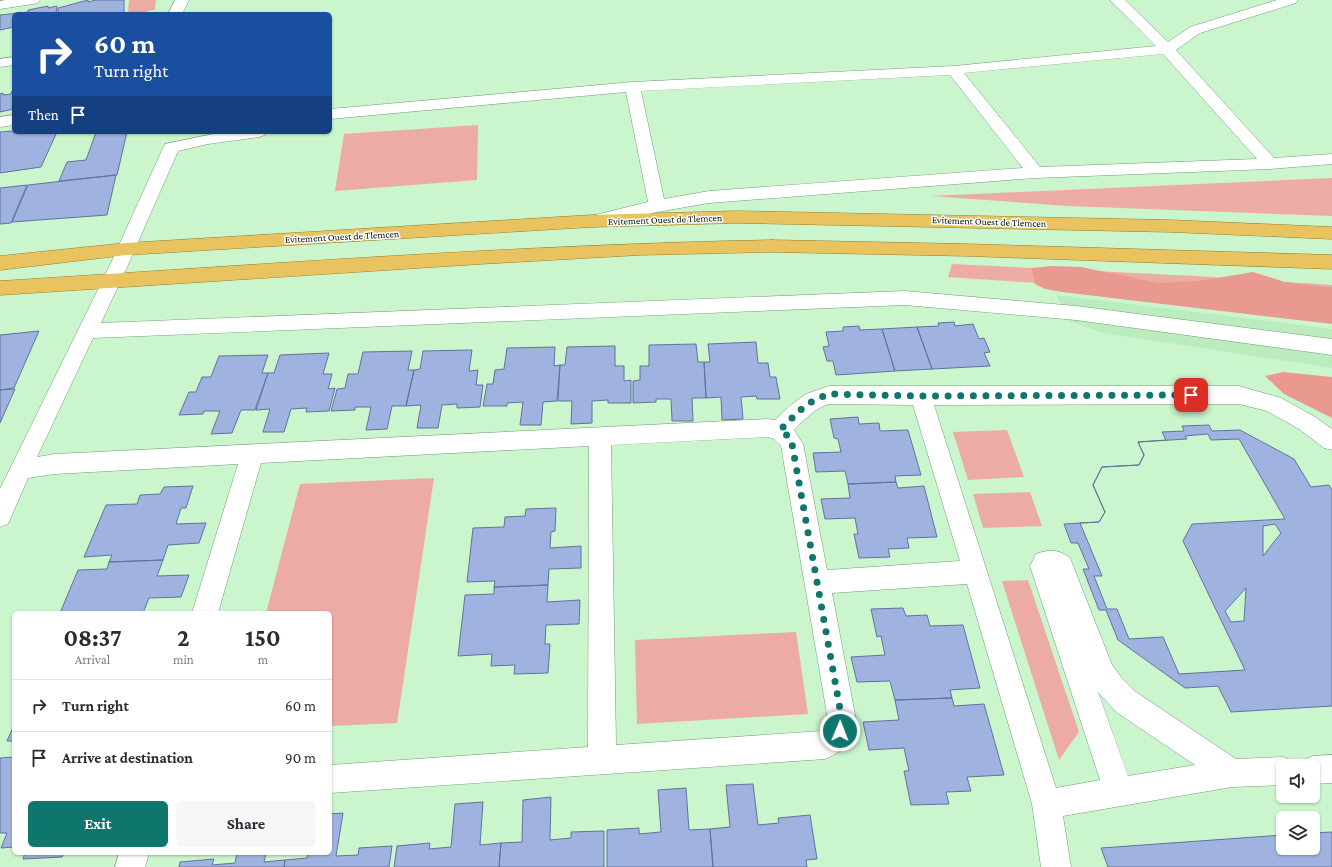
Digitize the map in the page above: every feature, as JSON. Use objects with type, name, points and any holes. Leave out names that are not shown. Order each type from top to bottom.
[{"type":"highway","name":"Evitement Ouest de Tlemcen","points":[[0,263],[126,249],[592,221],[738,217],[1170,226],[1332,234]]},
{"type":"highway","points":[[0,288],[481,257],[632,250],[772,246],[967,250],[1332,262]]},
{"type":"street","points":[[0,6],[33,0]]},
{"type":"street","points":[[176,12],[182,0]]},
{"type":"street","points":[[1117,0],[1167,49],[1270,164]]},
{"type":"street","points":[[332,114],[633,87],[954,70],[1167,49],[1195,30],[1291,0]]},
{"type":"street","points":[[0,63],[12,61]]},
{"type":"street","points":[[954,70],[1035,173]]},
{"type":"street","points":[[633,87],[657,206]]},
{"type":"street","points":[[0,122],[12,120]]},
{"type":"street","points":[[0,516],[20,469],[86,331],[112,281],[171,148],[208,139],[244,134]]},
{"type":"street","points":[[592,221],[657,206],[709,197],[1035,173],[1270,164],[1332,159]]},
{"type":"street","points":[[86,331],[905,298],[1076,313],[1332,347]]},
{"type":"street","points":[[780,430],[799,411],[814,400],[829,394],[922,396],[1238,395],[1273,404],[1307,423],[1332,441]]},
{"type":"street","points":[[922,396],[1047,804],[1056,867]]},
{"type":"street","points":[[20,469],[55,464],[768,428],[780,430],[788,436],[792,444],[842,720],[840,731],[834,740],[825,745],[332,779]]},
{"type":"street","points":[[600,436],[602,760]]},
{"type":"street","points":[[206,611],[252,454]]},
{"type":"street","points":[[1119,793],[1042,566],[1045,562],[1056,562],[1061,566],[1102,674],[1111,687],[1126,702],[1232,773]]},
{"type":"street","points":[[817,582],[975,572]]},
{"type":"street","points":[[1320,770],[1332,769]]},
{"type":"street","points":[[1047,804],[1232,773],[1276,771]]},
{"type":"street","points":[[130,867],[133,855]]},
{"type":"shaded area","points":[[129,0],[156,0],[155,10],[147,12],[128,12]]},
{"type":"shaded area","points":[[478,125],[477,180],[335,191],[344,134]]},
{"type":"shaded area","points":[[1332,178],[1332,216],[1068,206],[931,196]]},
{"type":"shaded area","points":[[952,264],[1196,276],[1332,285],[1332,318],[1084,286],[948,277]]},
{"type":"shaded area","points":[[1052,266],[1081,267],[1159,283],[1199,281],[1253,272],[1285,282],[1332,287],[1332,324],[1062,292],[1045,289],[1035,284],[1032,268]]},
{"type":"shaded area","points":[[1056,295],[1332,329],[1332,368],[1103,333],[1069,321]]},
{"type":"shaded area","points":[[1283,372],[1332,377],[1332,418],[1284,394],[1265,376]]},
{"type":"shaded area","points":[[1007,430],[1024,477],[968,480],[953,432]]},
{"type":"shaded area","points":[[434,478],[397,723],[332,726],[332,611],[267,611],[300,484]]},
{"type":"shaded area","points":[[1030,492],[1042,526],[983,528],[973,494]]},
{"type":"shaded area","points":[[1028,580],[1079,732],[1059,760],[1002,581]]},
{"type":"shaded area","points":[[796,632],[808,714],[637,724],[635,640]]},
{"type":"building","points":[[88,0],[88,2],[96,0],[124,0],[124,12],[58,12],[58,8]]},
{"type":"building","points":[[48,6],[48,8],[57,6],[56,12],[28,12],[28,10]]},
{"type":"building","points":[[12,14],[12,27],[0,30],[0,15]]},
{"type":"building","points":[[12,91],[12,109],[0,112],[0,94],[11,94]]},
{"type":"building","points":[[12,131],[12,134],[56,134],[41,167],[0,173],[0,132]]},
{"type":"building","points":[[95,134],[127,134],[117,175],[59,181],[67,162],[86,160]]},
{"type":"building","points":[[116,175],[107,215],[12,222],[28,185]]},
{"type":"building","points":[[27,185],[11,223],[0,224],[0,188]]},
{"type":"building","points":[[954,322],[955,326],[973,324],[979,339],[984,338],[990,352],[984,353],[990,366],[932,369],[917,327],[939,326],[938,323]]},
{"type":"building","points":[[859,326],[860,330],[882,329],[895,371],[836,375],[833,361],[827,361],[823,347],[829,346],[826,332],[843,331],[843,327]]},
{"type":"building","points":[[917,327],[932,369],[895,371],[882,329]]},
{"type":"building","points":[[39,331],[14,388],[0,390],[0,335]]},
{"type":"building","points":[[756,342],[758,363],[768,363],[770,377],[776,377],[780,399],[757,399],[756,396],[741,397],[743,419],[722,420],[721,397],[706,398],[704,362],[710,362],[708,344]]},
{"type":"building","points":[[696,344],[698,362],[704,362],[706,398],[692,398],[693,421],[672,421],[671,399],[656,399],[656,402],[633,403],[633,381],[640,380],[640,366],[649,366],[649,345]]},
{"type":"building","points":[[615,346],[615,366],[624,366],[624,381],[631,380],[631,403],[608,403],[608,400],[592,401],[592,423],[571,424],[572,401],[558,401],[560,365],[565,365],[567,347]]},
{"type":"building","points":[[555,347],[554,366],[560,365],[557,401],[543,402],[541,425],[520,425],[523,402],[507,403],[507,406],[483,406],[487,384],[493,384],[495,370],[504,369],[507,348]]},
{"type":"building","points":[[472,350],[469,371],[478,370],[476,385],[483,385],[480,407],[457,408],[457,404],[442,405],[438,428],[417,428],[421,405],[406,406],[414,370],[420,369],[423,351]]},
{"type":"building","points":[[412,351],[408,370],[414,370],[406,406],[392,406],[387,429],[366,430],[371,407],[355,407],[355,410],[331,411],[337,389],[345,388],[348,374],[358,374],[363,352]]},
{"type":"building","points":[[329,353],[323,374],[332,374],[328,389],[335,388],[329,411],[306,412],[307,408],[291,409],[284,432],[263,432],[270,409],[256,410],[268,373],[274,373],[280,355]]},
{"type":"building","points":[[268,355],[262,373],[268,373],[255,410],[241,410],[232,433],[211,434],[220,411],[204,411],[203,414],[179,415],[189,392],[196,392],[202,377],[211,377],[219,356]]},
{"type":"building","points":[[15,389],[0,423],[0,390]]},
{"type":"building","points":[[858,417],[859,424],[879,423],[880,431],[908,430],[921,475],[895,476],[896,482],[848,484],[845,471],[816,472],[813,453],[841,452],[838,439],[834,438],[830,419]]},
{"type":"building","points":[[1209,425],[1212,431],[1240,430],[1294,459],[1311,487],[1329,485],[1332,490],[1332,706],[1231,712],[1218,686],[1185,688],[1118,640],[1106,610],[1099,610],[1083,569],[1089,569],[1078,543],[1071,543],[1064,524],[1099,522],[1105,512],[1093,485],[1102,467],[1139,465],[1144,455],[1138,442],[1166,440],[1162,432],[1184,431],[1182,426]],"holes":[[[1275,524],[1281,533],[1263,556],[1263,526]],[[1246,588],[1244,621],[1231,622],[1225,611]]]},
{"type":"building","points":[[1208,434],[1211,440],[1239,439],[1285,519],[1192,524],[1183,541],[1245,670],[1179,674],[1163,637],[1129,639],[1117,609],[1107,609],[1094,576],[1102,576],[1080,523],[1099,522],[1105,512],[1093,485],[1102,467],[1139,465],[1144,455],[1138,442],[1187,439],[1185,436]]},
{"type":"building","points":[[896,482],[898,488],[924,486],[937,537],[907,538],[909,548],[888,549],[890,557],[859,558],[854,534],[858,534],[855,518],[825,519],[821,499],[850,498],[848,484]]},
{"type":"building","points":[[193,486],[186,508],[181,508],[176,524],[206,523],[199,543],[168,545],[163,560],[109,562],[112,555],[84,557],[106,505],[137,504],[140,495],[160,494],[164,487]]},
{"type":"building","points":[[556,508],[555,531],[551,532],[550,548],[581,546],[581,568],[549,569],[548,585],[494,587],[495,581],[467,582],[473,528],[504,527],[505,517],[525,516],[526,509]]},
{"type":"building","points":[[163,560],[157,576],[189,575],[181,597],[149,598],[144,611],[61,611],[78,570],[107,569],[109,562]]},
{"type":"building","points":[[548,585],[547,602],[580,600],[579,624],[546,625],[545,644],[550,644],[548,673],[514,674],[515,665],[491,666],[492,654],[458,656],[465,595],[494,594],[494,587]]},
{"type":"building","points":[[903,608],[906,616],[927,615],[930,626],[963,625],[980,688],[950,690],[952,698],[895,700],[890,681],[857,682],[851,657],[885,655],[881,636],[877,637],[871,609]]},
{"type":"building","points":[[952,698],[954,706],[984,704],[1004,775],[967,777],[971,791],[946,792],[949,804],[911,805],[904,771],[909,771],[904,748],[869,750],[863,722],[899,720],[895,700]]},
{"type":"building","points":[[12,730],[12,741],[7,741]]},
{"type":"building","points":[[12,757],[12,847],[1,848],[7,833],[0,833],[0,758]]},
{"type":"building","points":[[753,784],[758,825],[779,823],[778,818],[810,815],[817,859],[806,860],[807,867],[713,867],[710,829],[730,827],[726,785]]},
{"type":"building","points":[[686,788],[689,830],[710,829],[713,867],[607,867],[607,830],[639,828],[639,834],[661,832],[658,790]]},
{"type":"building","points":[[551,797],[550,840],[571,838],[571,832],[604,831],[604,867],[499,867],[501,843],[522,842],[523,800]]},
{"type":"building","points":[[483,802],[480,845],[501,843],[499,867],[394,867],[397,846],[430,843],[429,849],[451,847],[455,804]]},
{"type":"building","points":[[343,813],[336,856],[358,855],[359,848],[392,846],[389,867],[284,867],[285,860],[307,858],[308,855],[332,855],[332,814]]},
{"type":"building","points":[[1332,832],[1332,867],[1108,867],[1101,848],[1276,836],[1276,855],[1320,855],[1320,833]]},
{"type":"building","points":[[24,855],[63,855],[62,857],[23,859]]},
{"type":"building","points":[[237,855],[266,855],[264,862],[285,860],[284,867],[179,867],[180,862],[214,859],[212,865],[235,863]]},
{"type":"route","points":[[840,731],[842,720],[792,444],[788,436],[780,430],[799,411],[814,400],[829,394],[922,396],[1191,395]]}]
